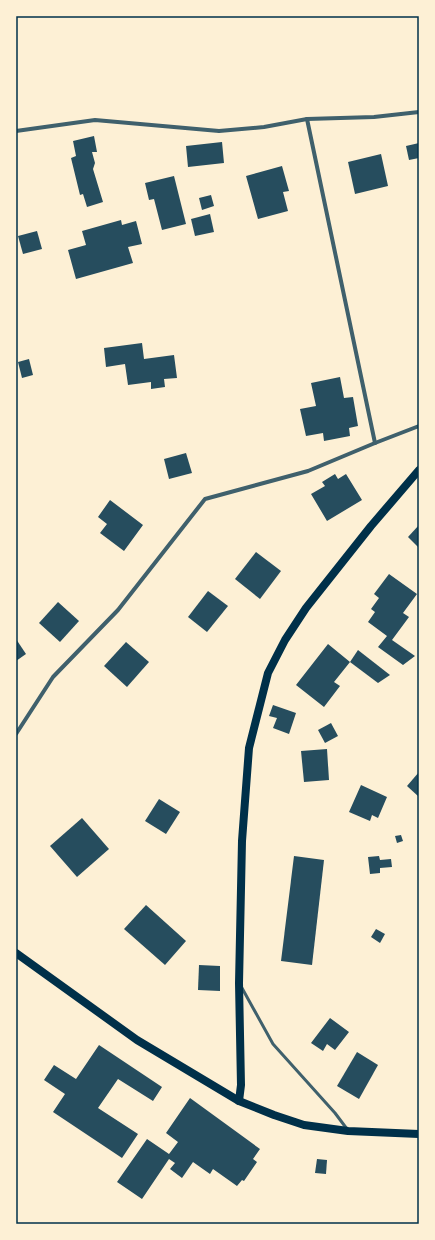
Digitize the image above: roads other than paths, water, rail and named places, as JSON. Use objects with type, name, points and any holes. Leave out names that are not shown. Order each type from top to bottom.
[{"type":"main road","points":[[240,1101],[239,983],[242,841],[250,748],[268,673],[285,640],[306,608],[371,526],[419,470]]},
{"type":"main road","points":[[16,953],[138,1040],[240,1101],[304,1125],[348,1131],[419,1134]]},
{"type":"street","points":[[16,131],[95,120],[219,132],[264,127],[307,119],[374,117],[419,112]]},
{"type":"street","points":[[307,119],[375,443]]},
{"type":"street","points":[[16,734],[53,677],[118,610],[205,499],[308,471],[419,426]]},
{"type":"lane","points":[[239,983],[273,1044],[335,1113],[348,1131]]}]
